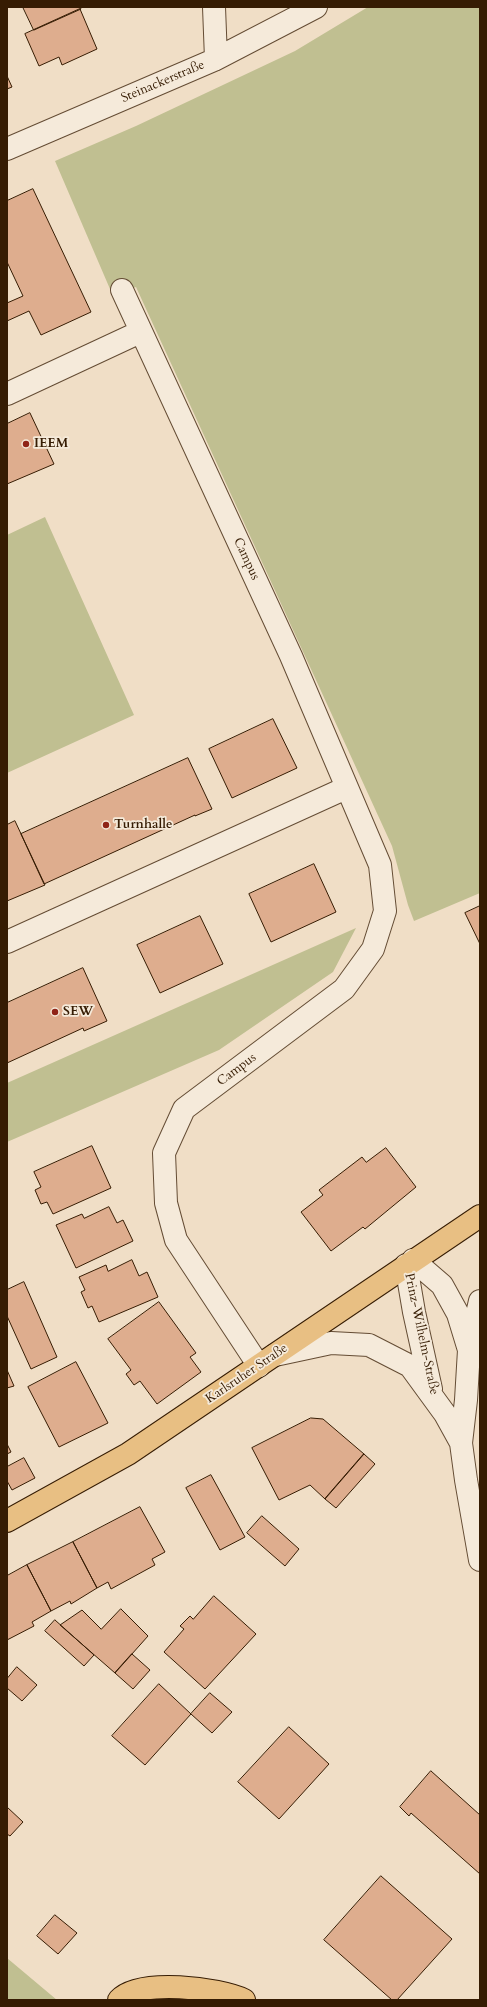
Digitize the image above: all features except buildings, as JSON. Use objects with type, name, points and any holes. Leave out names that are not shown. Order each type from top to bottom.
[{"type":"main road","name":"Karlsruher Straße","points":[[7,1521],[128,1454],[267,1361],[409,1262],[480,1216]]},
{"type":"main road","points":[[119,2000],[124,1994],[153,1988],[180,1986],[234,1995],[244,2000]]},
{"type":"street","points":[[214,7],[216,59]]},
{"type":"street","name":"Steinackerstraße","points":[[7,149],[216,59],[316,7]]},
{"type":"street","name":"Campus","points":[[122,290],[140,332],[291,656],[380,865],[385,911],[373,949],[344,989],[184,1109],[164,1153],[166,1203],[176,1240],[267,1361]]},
{"type":"street","points":[[7,394],[140,332]]},
{"type":"street","points":[[7,942],[346,788]]},
{"type":"street","name":"Prinz-Wilhelm-Straße","points":[[409,1262],[442,1285],[458,1314],[469,1350],[461,1443],[480,1560]]},
{"type":"street","name":"Prinz-Wilhelm-Straße","points":[[409,1262],[414,1312],[433,1398],[445,1414],[461,1443]]},
{"type":"street","points":[[469,1350],[480,1301]]},
{"type":"street","points":[[267,1361],[331,1343],[369,1345],[410,1366],[433,1398]]},
{"type":"shaded area","points":[[368,7],[480,7],[480,893],[414,921],[408,905],[392,846],[136,287],[113,296],[55,161],[136,126],[295,51]]},
{"type":"shaded area","points":[[45,517],[134,715],[7,773],[7,535]]},
{"type":"shaded area","points":[[356,928],[333,972],[219,1050],[7,1142],[7,1083]]},
{"type":"shaded area","points":[[7,1958],[57,2000],[7,2000]]},
{"type":"place","name":"IEEM","points":[[26,444]]},
{"type":"place","name":"Turnhalle","points":[[106,825]]},
{"type":"place","name":"SEW","points":[[55,1012]]}]
